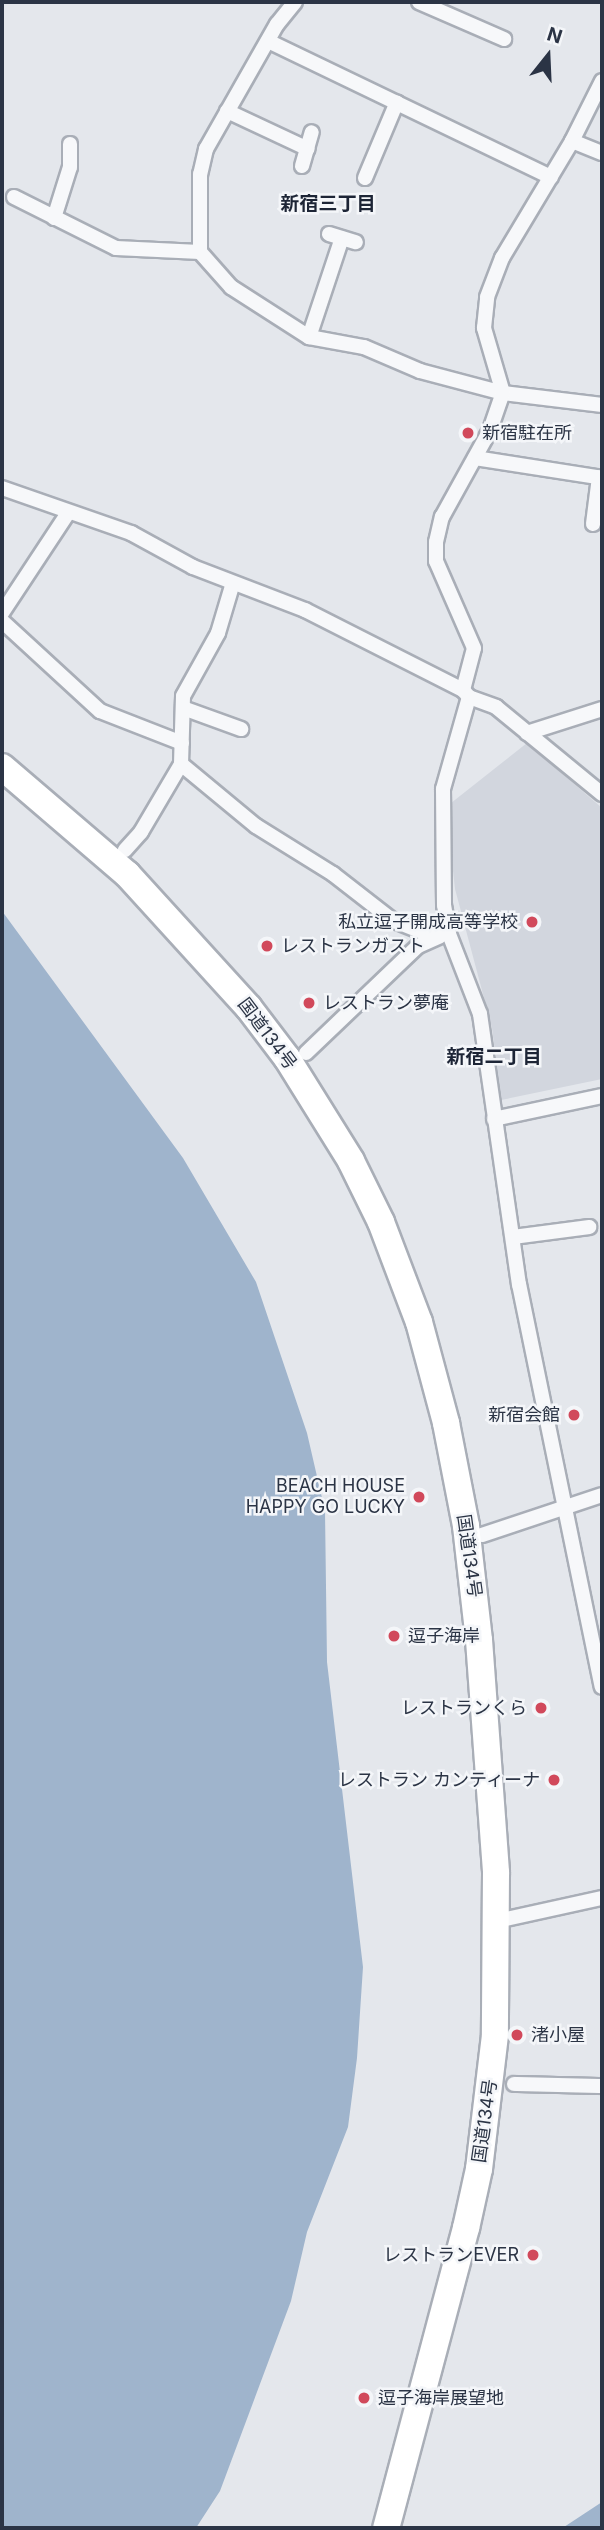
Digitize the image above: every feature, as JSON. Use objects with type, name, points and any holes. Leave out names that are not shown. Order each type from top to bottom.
[{"type":"highway","name":"国道134号","points":[[2,767],[127,874],[249,1007],[322,1110],[381,1222],[402,1271],[433,1373],[466,1525],[479,1640],[497,1922],[495,2035],[479,2169],[386,2528]]},
{"type":"street","points":[[295,2],[268,41],[206,149],[200,174],[200,252],[231,287],[309,337],[365,347],[420,371],[503,393],[602,405]]},
{"type":"street","points":[[419,2],[504,39]]},
{"type":"street","points":[[268,41],[551,177]]},
{"type":"street","points":[[602,81],[572,141],[502,258],[487,297],[484,328],[503,393],[475,458],[442,517],[436,542],[436,561],[474,648],[466,694],[445,770],[440,810],[442,935],[480,1014],[513,1237],[545,1417],[597,1629],[602,1687]]},
{"type":"street","points":[[365,178],[397,102]]},
{"type":"street","points":[[227,111],[307,149]]},
{"type":"street","points":[[302,166],[312,132]]},
{"type":"street","points":[[572,141],[602,153]]},
{"type":"street","points":[[54,218],[70,167],[70,144]]},
{"type":"street","points":[[14,197],[116,248],[200,252]]},
{"type":"street","points":[[309,337],[335,236],[356,242]]},
{"type":"street","points":[[475,458],[601,478],[593,524]]},
{"type":"street","points":[[2,488],[131,533],[232,586],[305,610],[496,708],[602,794]]},
{"type":"street","points":[[2,612],[68,513]]},
{"type":"street","points":[[125,850],[141,832],[181,764],[183,696],[218,633],[232,586]]},
{"type":"street","points":[[2,621],[100,711],[182,743]]},
{"type":"street","points":[[183,708],[241,729]]},
{"type":"street","points":[[527,733],[602,709]]},
{"type":"street","points":[[181,764],[256,826],[333,874],[392,920],[442,935]]},
{"type":"street","points":[[306,1053],[418,946],[442,935]]},
{"type":"street","points":[[495,1119],[602,1096]]},
{"type":"street","points":[[513,1237],[589,1227]]},
{"type":"street","points":[[482,1535],[568,1509],[602,1495]]},
{"type":"street","points":[[497,1922],[602,1898]]},
{"type":"street","points":[[514,2084],[602,2085]]},
{"type":"shaded area","name":"私立逗子開成高等学校","points":[[527,743],[602,808],[602,1079],[501,1100],[492,1028],[455,889],[446,807]]},
{"type":"water","points":[[2,911],[183,1158],[256,1282],[307,1433],[325,1511],[327,1662],[363,1967],[357,2058],[348,2127],[307,2232],[291,2301],[220,2491],[196,2528],[2,2528]]},
{"type":"water","points":[[602,2502],[602,2528],[561,2528],[564,2527]]},
{"type":"place","name":"新宿駐在所","points":[[468,433]]},
{"type":"place","name":"私立逗子開成高等学校","points":[[532,922]]},
{"type":"place","name":"レストランガスト","points":[[267,946]]},
{"type":"place","name":"レストラン夢庵","points":[[309,1003]]},
{"type":"place","name":"新宿会館","points":[[574,1415]]},
{"type":"place","name":"BEACH HOUSE HAPPY GO LUCKY","points":[[419,1497]]},
{"type":"place","name":"逗子海岸","points":[[394,1636]]},
{"type":"place","name":"レストランくら","points":[[541,1708]]},
{"type":"place","name":"レストラン カンティーナ","points":[[554,1780]]},
{"type":"place","name":"渚小屋","points":[[517,2035]]},
{"type":"place","name":"レストランEVER","points":[[533,2255]]},
{"type":"place","name":"逗子海岸展望地","points":[[364,2398]]},
{"type":"district","name":"新宿三丁目","points":[[328,204]]},
{"type":"district","name":"新宿二丁目","points":[[494,1057]]}]
